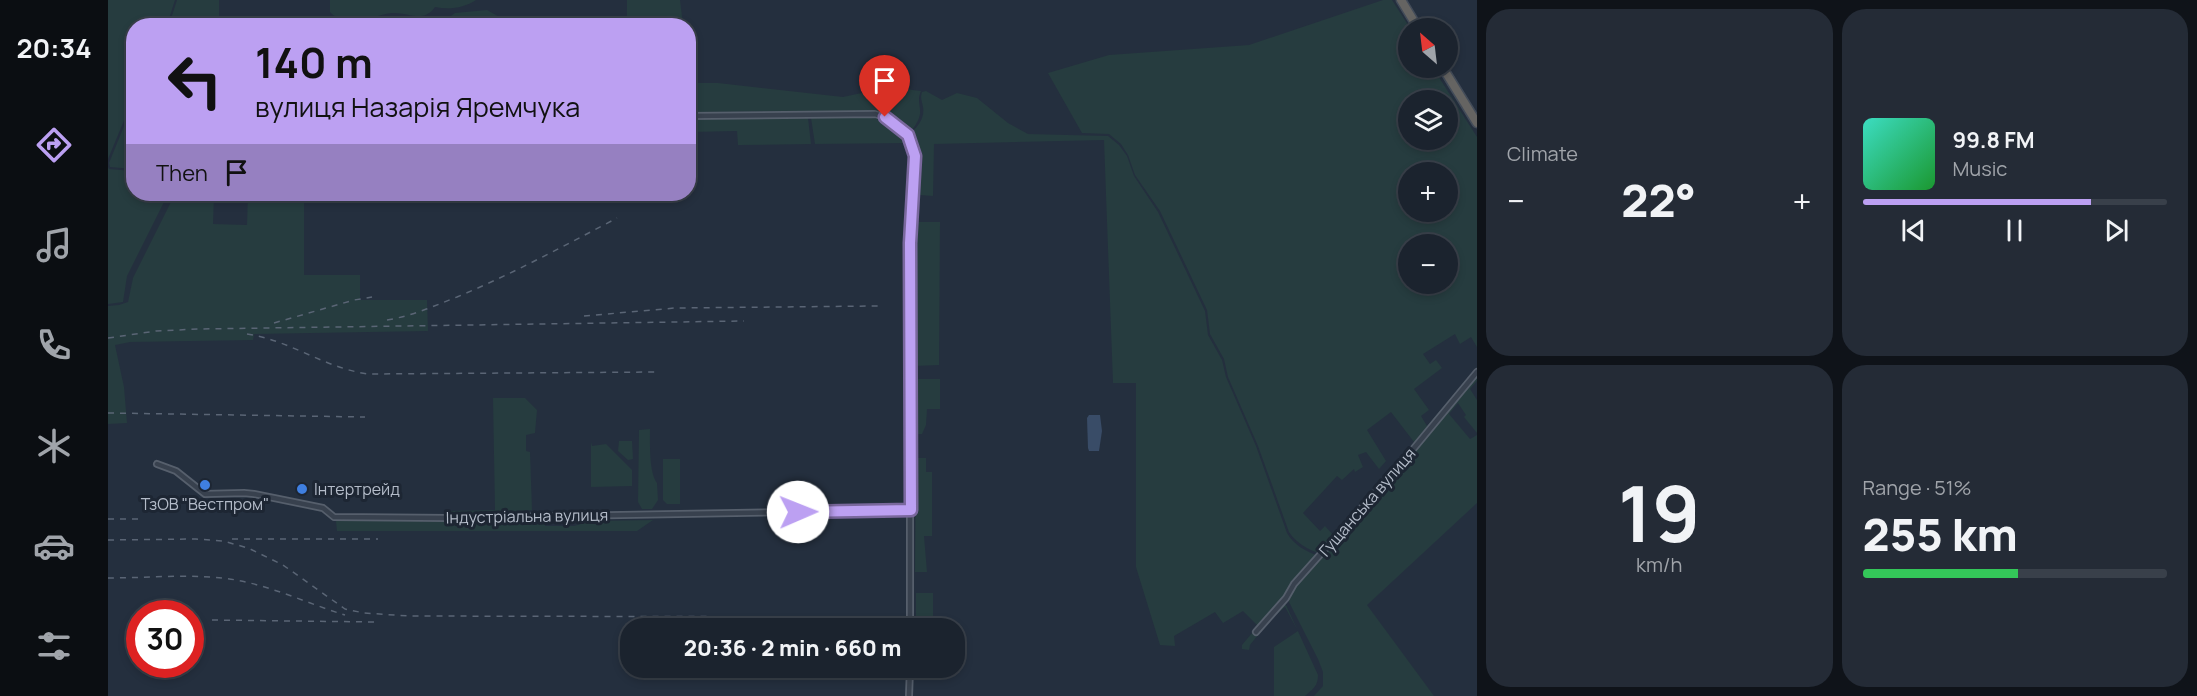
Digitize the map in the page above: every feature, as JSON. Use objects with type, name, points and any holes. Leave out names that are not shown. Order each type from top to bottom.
[{"type":"highway","points":[[1401,0],[1412,18]]},
{"type":"highway","points":[[1449,78],[1477,123]]},
{"type":"street","points":[[696,116],[874,114],[885,117],[908,135],[915,156],[910,243],[910,618]]},
{"type":"street","name":"Гущанська вулиця","points":[[1256,632],[1286,598],[1294,584],[1400,465],[1477,372]]},
{"type":"street","name":"Індустріальна вулиця","points":[[156,464],[176,471],[205,494],[254,494],[323,508],[334,517],[448,518],[911,510]]},
{"type":"street","points":[[909,696],[910,678]]},
{"type":"green space","points":[[108,0],[175,0],[169,18],[126,18],[126,116],[108,159]]},
{"type":"green space","points":[[177,0],[219,0],[219,18],[171,18]]},
{"type":"green space","points":[[330,0],[476,0],[456,8],[435,7],[426,15],[421,16],[392,13],[372,18],[338,18],[330,12]]},
{"type":"green space","points":[[627,0],[680,0],[682,18],[627,18]]},
{"type":"green space","points":[[1383,0],[1392,0],[1404,18],[1398,18],[1398,78],[1439,78],[1447,90],[1398,90],[1398,150],[1458,150],[1458,107],[1477,137],[1477,347],[1471,337],[1460,344],[1455,334],[1423,354],[1430,364],[1436,360],[1442,368],[1414,389],[1429,410],[1421,416],[1427,426],[1477,367],[1477,369],[1321,554],[1303,546],[1289,532],[1258,446],[1228,377],[1224,359],[1210,334],[1207,310],[1160,211],[1135,175],[1128,155],[1121,144],[1109,134],[1082,133],[1048,73],[1109,55],[1249,45]],"holes":[[[1391,412],[1414,442],[1334,536],[1325,526],[1320,531],[1303,513],[1337,476],[1342,480],[1354,469],[1355,472],[1363,467],[1358,455],[1366,452],[1379,469],[1386,461],[1367,430]]]},
{"type":"green space","points":[[487,10],[501,18],[448,18],[455,13]]},
{"type":"green space","points":[[696,83],[718,83],[843,97],[890,87],[921,91],[919,119],[910,132],[902,122],[878,111],[696,112]]},
{"type":"green space","points":[[926,91],[942,100],[957,93],[977,98],[1008,123],[1028,134],[1108,136],[1127,156],[1134,176],[1158,212],[1205,311],[1208,335],[1222,360],[1226,377],[1256,446],[1287,533],[1300,547],[1319,556],[1255,632],[1281,605],[1286,605],[1297,630],[1285,607],[1269,621],[1250,645],[1249,650],[1242,649],[1242,645],[1258,626],[1243,611],[1223,623],[1215,612],[1174,636],[1175,646],[1160,645],[1136,567],[1136,383],[1113,383],[1104,140],[934,144],[933,196],[920,195],[918,159],[911,133],[922,118],[921,94]]},
{"type":"green space","points":[[861,117],[881,120],[894,127],[908,143],[815,144],[811,118]]},
{"type":"green space","points":[[808,118],[811,144],[738,145],[737,131],[696,132],[696,119]]},
{"type":"green space","points":[[126,121],[126,168],[110,167],[109,163]]},
{"type":"green space","points":[[108,167],[126,170],[126,201],[164,201],[127,276],[123,302],[108,304]]},
{"type":"green space","points":[[172,201],[214,201],[213,224],[247,225],[248,201],[304,201],[304,275],[360,275],[360,300],[427,300],[428,331],[254,334],[253,340],[130,342],[115,345],[124,387],[127,423],[108,424],[108,306],[128,302],[133,278]]},
{"type":"green space","points":[[915,222],[940,222],[939,365],[915,366]]},
{"type":"green space","points":[[1477,374],[1477,381],[1470,389],[1477,400],[1477,433],[1464,417],[1466,415],[1458,403],[1449,414],[1470,439],[1477,435],[1477,503],[1367,605],[1434,696],[1314,696],[1323,686],[1323,672],[1289,602],[1290,594],[1295,585],[1369,503]]},
{"type":"green space","points":[[915,379],[940,379],[940,409],[927,409],[926,425],[922,434],[915,434]]},
{"type":"green space","points":[[493,398],[525,398],[537,410],[535,433],[526,435],[526,451],[530,452],[532,510],[499,514],[449,514],[449,511],[495,510]]},
{"type":"green space","points":[[650,429],[651,465],[657,483],[658,500],[652,509],[642,509],[638,502],[639,430]]},
{"type":"green space","points":[[619,441],[632,441],[633,459],[628,460],[618,451]]},
{"type":"green space","points":[[591,442],[592,446],[606,444],[632,470],[632,486],[591,487]]},
{"type":"green space","points":[[916,458],[926,458],[926,472],[932,472],[932,536],[924,536],[927,572],[915,572]]},
{"type":"green space","points":[[663,459],[680,459],[680,504],[667,504],[663,500]]},
{"type":"green space","points":[[653,520],[637,531],[337,531],[336,521],[545,521],[545,526],[574,526],[591,521]]},
{"type":"green space","points":[[916,593],[933,593],[933,618],[916,618]]},
{"type":"green space","points":[[1298,631],[1318,675],[1316,685],[1305,696],[1274,696],[1274,647]]},
{"type":"water","points":[[1089,415],[1100,415],[1102,431],[1099,451],[1089,451],[1088,448],[1087,418]]},
{"type":"railway","points":[[387,320],[405,316],[457,297],[617,218]]},
{"type":"railway","points":[[274,323],[372,297]]},
{"type":"railway","points":[[584,316],[675,308],[878,306]]},
{"type":"railway","points":[[108,338],[156,331],[198,329],[744,321]]},
{"type":"railway","points":[[247,334],[263,337],[338,366],[369,374],[660,372]]},
{"type":"railway","points":[[108,413],[365,417]]},
{"type":"railway","points":[[108,519],[144,519]]},
{"type":"railway","points":[[108,540],[196,539],[223,541],[248,548],[283,565],[345,609],[364,613],[409,616],[886,617]]},
{"type":"railway","points":[[232,539],[378,539]]},
{"type":"railway","points":[[108,578],[189,576],[236,580],[278,591],[345,615]]},
{"type":"railway","points":[[212,620],[376,622]]},
{"type":"place","name":"ТзОВ \"Вестпром\"","points":[[205,485]]},
{"type":"place","name":"Інтертрейд","points":[[302,489]]},
{"type":"route","points":[[798,512],[911,510],[910,243],[915,156],[908,135],[902,128],[885,117]]}]
